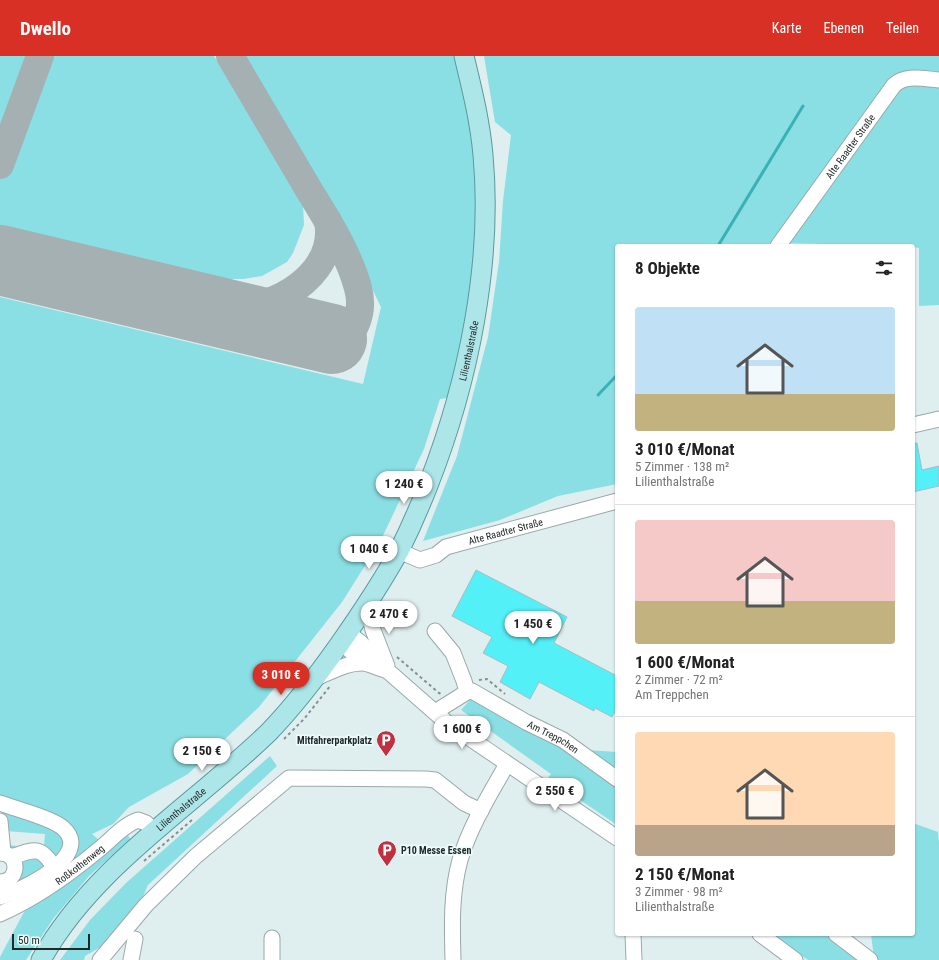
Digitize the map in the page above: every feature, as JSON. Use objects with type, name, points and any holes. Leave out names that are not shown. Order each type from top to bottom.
[{"type":"main road","name":"Lilienthalstraße","points":[[40,960],[71,914],[100,881],[155,831],[217,780],[268,733],[295,704],[316,678],[366,605],[398,552],[416,514],[449,427],[464,371],[478,296],[484,232],[485,200],[483,157],[478,116],[464,56]]},
{"type":"street","name":"Alte Raadter Straße","points":[[779,244],[894,85],[900,80],[909,78],[939,80]]},
{"type":"street","points":[[915,425],[939,419]]},
{"type":"street","name":"Alte Raadter Straße","points":[[398,552],[420,560],[436,555],[446,547],[615,502]]},
{"type":"street","points":[[366,605],[373,630],[389,672]]},
{"type":"street","points":[[435,631],[453,653],[464,681],[466,692],[435,712]]},
{"type":"street","points":[[344,638],[365,663]]},
{"type":"street","points":[[344,638],[360,642],[389,672],[446,722],[615,837]]},
{"type":"street","points":[[316,678],[348,665],[365,663],[389,672]]},
{"type":"street","name":"Am Treppchen","points":[[466,692],[472,691],[526,722],[563,740],[615,778]]},
{"type":"street","points":[[453,960],[452,912],[460,859],[481,811],[507,764]]},
{"type":"street","points":[[100,960],[146,905],[196,856],[289,778],[435,780],[464,803],[481,811]]},
{"type":"street","points":[[0,804],[52,822],[68,834],[70,842],[69,852],[55,869],[4,889]]},
{"type":"street","name":"Roßkothenweg","points":[[0,914],[44,892],[98,851],[131,822],[138,820],[146,823],[155,831]]},
{"type":"street","points":[[0,830],[5,854],[16,865],[14,874],[4,889]]},
{"type":"street","points":[[5,854],[30,847],[43,852],[48,856],[55,869]]},
{"type":"street","points":[[633,936],[634,960]]},
{"type":"street","points":[[763,936],[795,960]]},
{"type":"street","points":[[839,936],[870,960]]},
{"type":"street","points":[[272,938],[272,960]]},
{"type":"street","points":[[131,960],[135,939]]},
{"type":"shaded area","points":[[0,56],[214,56],[296,187],[303,205],[304,225],[293,253],[287,262],[262,276],[243,279],[225,279],[0,225]]},
{"type":"shaded area","points":[[243,56],[454,56],[464,91],[474,152],[477,233],[469,300],[458,362],[447,398],[440,399],[424,449],[380,542],[342,602],[259,707],[188,774],[129,807],[113,824],[92,834],[101,842],[0,912],[0,903],[17,896],[73,840],[0,800],[0,297],[363,384],[381,307],[323,187]]},
{"type":"shaded area","points":[[484,56],[939,56],[939,305],[919,306],[919,248],[915,247],[915,244],[615,244],[615,484],[558,496],[500,520],[423,541],[457,456],[488,337],[499,262],[503,201],[511,135],[495,122]]},
{"type":"shaded area","points":[[471,699],[557,742],[615,784],[615,824],[548,778],[551,774],[461,710]]},
{"type":"shaded area","points":[[586,750],[615,752],[615,771]]},
{"type":"shaded area","points":[[270,756],[277,766],[148,885],[142,899],[104,945],[85,956],[84,960],[60,960],[90,920],[126,883]]},
{"type":"shaded area","points":[[2,809],[56,830],[65,840],[58,862],[44,845],[45,834],[6,831],[9,845],[17,846],[19,848],[12,851],[4,842]]},
{"type":"shaded area","points":[[915,824],[938,832],[939,960],[876,960],[874,958],[871,936],[915,936]]},
{"type":"shaded area","points":[[127,833],[130,839],[89,876],[53,919],[26,960],[0,960],[0,957],[24,912]]},
{"type":"shaded area","points":[[39,856],[48,865],[17,886],[17,862]]},
{"type":"shaded area","points":[[775,936],[828,936],[861,960],[808,960]]},
{"type":"building","points":[[915,443],[917,443],[922,470],[939,466],[939,486],[915,492]]},
{"type":"building","points":[[476,570],[567,617],[554,643],[615,675],[615,711],[612,717],[595,708],[594,711],[539,682],[530,699],[500,682],[508,666],[483,653],[492,637],[452,616]]},
{"type":"waterway","points":[[719,244],[803,106]]},
{"type":"waterway","points":[[598,395],[615,377]]},
{"type":"taxiway","points":[[0,165],[40,56]]},
{"type":"taxiway","points":[[230,56],[328,222],[354,274],[360,304],[357,321],[348,334],[341,338],[332,339]]},
{"type":"taxiway","points":[[179,302],[219,308],[243,308],[259,305],[291,291],[305,281],[316,269],[324,254],[329,238],[328,221]]},
{"type":"runway","points":[[0,260],[332,339]]},
{"type":"place","name":"Mitfahrerparkplatz","points":[[386,757]]},
{"type":"place","name":"P10 Messe Essen","points":[[387,867]]}]
